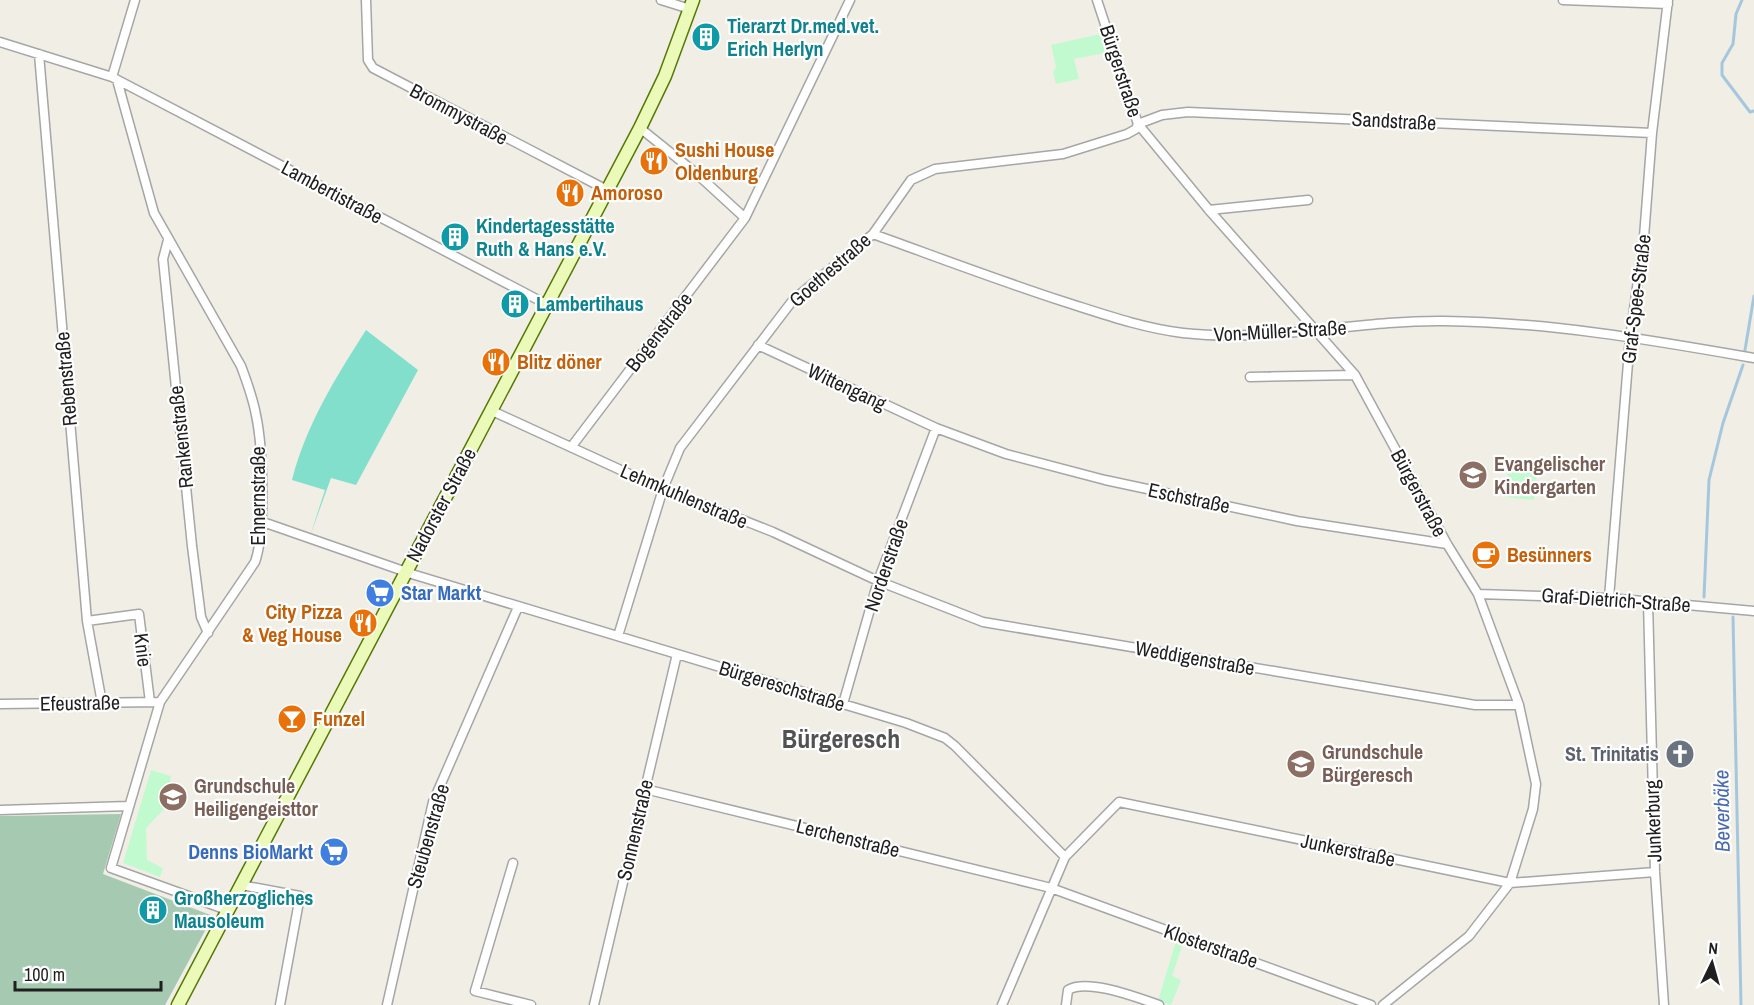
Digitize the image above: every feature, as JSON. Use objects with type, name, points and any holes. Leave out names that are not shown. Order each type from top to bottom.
[{"type":"street","points":[[115,79],[135,0]]},
{"type":"street","name":"Brommystraße","points":[[366,0],[368,60],[373,68],[607,190]]},
{"type":"street","points":[[661,0],[692,5]]},
{"type":"street","name":"Bogenstraße","points":[[572,446],[728,244],[745,218],[850,0]]},
{"type":"street","name":"Bürgerstraße","points":[[1097,0],[1138,124],[1209,210],[1319,331],[1355,375],[1447,544],[1478,594],[1519,705],[1536,784],[1533,809],[1510,883],[1469,936],[1383,1005]]},
{"type":"street","points":[[1563,0],[1668,2]]},
{"type":"street","name":"Graf-Spee-Straße","points":[[1609,598],[1630,338],[1644,237],[1652,133],[1668,2]]},
{"type":"street","name":"Nadorster Straße","points":[[178,1005],[640,128],[667,71],[692,5]]},
{"type":"street","name":"Lambertistraße","points":[[0,42],[115,79],[546,304]]},
{"type":"street","name":"Rebenstraße","points":[[39,54],[87,621],[102,703]]},
{"type":"street","name":"Ehnernstraße","points":[[115,79],[154,213],[241,366],[250,389],[257,417],[260,521],[259,552],[255,562],[160,702],[111,868],[227,910]]},
{"type":"street","name":"Sandstraße","points":[[1138,124],[1162,116],[1188,112],[1652,133]]},
{"type":"street","name":"Goethestraße","points":[[618,636],[663,489],[680,448],[758,345],[808,285],[845,259],[873,234],[903,188],[919,174],[935,169],[1063,154],[1127,134],[1136,129],[1138,124]]},
{"type":"street","points":[[640,128],[697,174],[745,218]]},
{"type":"street","points":[[1209,210],[1308,200]]},
{"type":"street","name":"Von-Müller-Straße","points":[[873,234],[1003,282],[1144,326],[1221,336],[1444,321],[1535,325],[1754,358]]},
{"type":"street","name":"Rankenstraße","points":[[168,240],[163,259],[173,362],[201,617],[208,633]]},
{"type":"street","name":"Wittengang","points":[[758,345],[936,428]]},
{"type":"street","points":[[1250,377],[1355,375]]},
{"type":"street","name":"Lehmkuhlenstraße","points":[[490,410],[663,489],[773,532],[878,581]]},
{"type":"street","name":"Eschstraße","points":[[936,428],[1006,454],[1104,480],[1297,521],[1447,544]]},
{"type":"street","name":"Norderstraße","points":[[843,704],[878,581],[936,428]]},
{"type":"street","name":"Bürgereschstraße","points":[[260,521],[309,536],[406,572],[843,704],[945,738],[1065,857]]},
{"type":"street","name":"Weddigenstraße","points":[[878,581],[983,622],[1475,705],[1519,705]]},
{"type":"street","name":"Graf-Dietrich-Straße","points":[[1478,594],[1609,598],[1754,611]]},
{"type":"street","name":"Junkerburg","points":[[1648,602],[1655,872],[1664,1005]]},
{"type":"street","name":"Steubenstraße","points":[[387,1005],[434,802],[518,607]]},
{"type":"street","name":"Knie","points":[[87,621],[139,614],[150,702]]},
{"type":"street","name":"Sonnenstraße","points":[[594,1005],[677,654]]},
{"type":"street","name":"Efeustraße","points":[[0,704],[160,702]]},
{"type":"street","name":"Lerchenstraße","points":[[645,789],[1051,888]]},
{"type":"street","name":"Junkerstraße","points":[[1065,857],[1119,802],[1510,883],[1655,872]]},
{"type":"street","points":[[0,810],[129,806]]},
{"type":"street","points":[[1002,1005],[1065,857]]},
{"type":"street","points":[[513,863],[475,991],[531,1005]]},
{"type":"street","points":[[241,885],[300,896],[280,1005]]},
{"type":"street","name":"Klosterstraße","points":[[1051,888],[1371,1005]]},
{"type":"street","points":[[1066,1005],[1068,990],[1079,987],[1126,994],[1159,1005]]},
{"type":"street","points":[[484,1005],[487,994]]},
{"type":"green space","points":[[1109,32],[1115,51],[1074,59],[1079,79],[1056,84],[1053,72],[1056,67],[1051,45]]},
{"type":"green space","points":[[1508,470],[1537,473],[1534,500],[1505,497]]},
{"type":"green space","points":[[151,770],[171,776],[166,807],[146,828],[147,860],[163,868],[160,877],[123,863]]},
{"type":"green space","points":[[121,814],[103,874],[213,916],[165,1005],[0,1005],[0,816]]},
{"type":"green space","points":[[1176,941],[1183,943],[1172,976],[1181,980],[1171,1005],[1158,1001]]},
{"type":"shaded area","points":[[366,330],[418,370],[356,485],[331,478],[310,536],[325,490],[292,480],[314,421],[333,384]]},
{"type":"waterway","name":"Beverbäke","points":[[1742,0],[1736,14],[1733,44],[1722,63],[1722,75],[1750,112],[1754,111]]},
{"type":"waterway","name":"Beverbäke","points":[[1745,350],[1754,296]]},
{"type":"waterway","name":"Beverbäke","points":[[1704,597],[1709,480],[1723,423],[1743,365]]},
{"type":"waterway","name":"Beverbäke","points":[[1733,617],[1741,1005]]},
{"type":"place","name":"Tierarzt Dr.med.vet. Erich Herlyn","points":[[706,37]]},
{"type":"place","name":"Sushi House Oldenburg","points":[[654,161]]},
{"type":"place","name":"Amoroso","points":[[570,193]]},
{"type":"place","name":"Kindertagesstätte Ruth & Hans e.V.","points":[[455,237]]},
{"type":"place","name":"Lambertihaus","points":[[515,304]]},
{"type":"place","name":"Blitz döner","points":[[496,362]]},
{"type":"place","name":"Evangelischer Kindergarten","points":[[1473,475]]},
{"type":"place","name":"Besünners","points":[[1486,555]]},
{"type":"place","name":"Star Markt","points":[[380,593]]},
{"type":"place","name":"City Pizza & Veg House","points":[[363,623]]},
{"type":"place","name":"Funzel","points":[[292,719]]},
{"type":"place","name":"St. Trinitatis","points":[[1680,754]]},
{"type":"place","name":"Grundschule Bürgeresch","points":[[1301,764]]},
{"type":"place","name":"Grundschule Heiligengeisttor","points":[[173,797]]},
{"type":"place","name":"Denns BioMarkt","points":[[334,852]]},
{"type":"place","name":"Großherzogliches Mausoleum","points":[[153,910]]},
{"type":"district","name":"Bürgeresch","points":[[841,739]]}]
